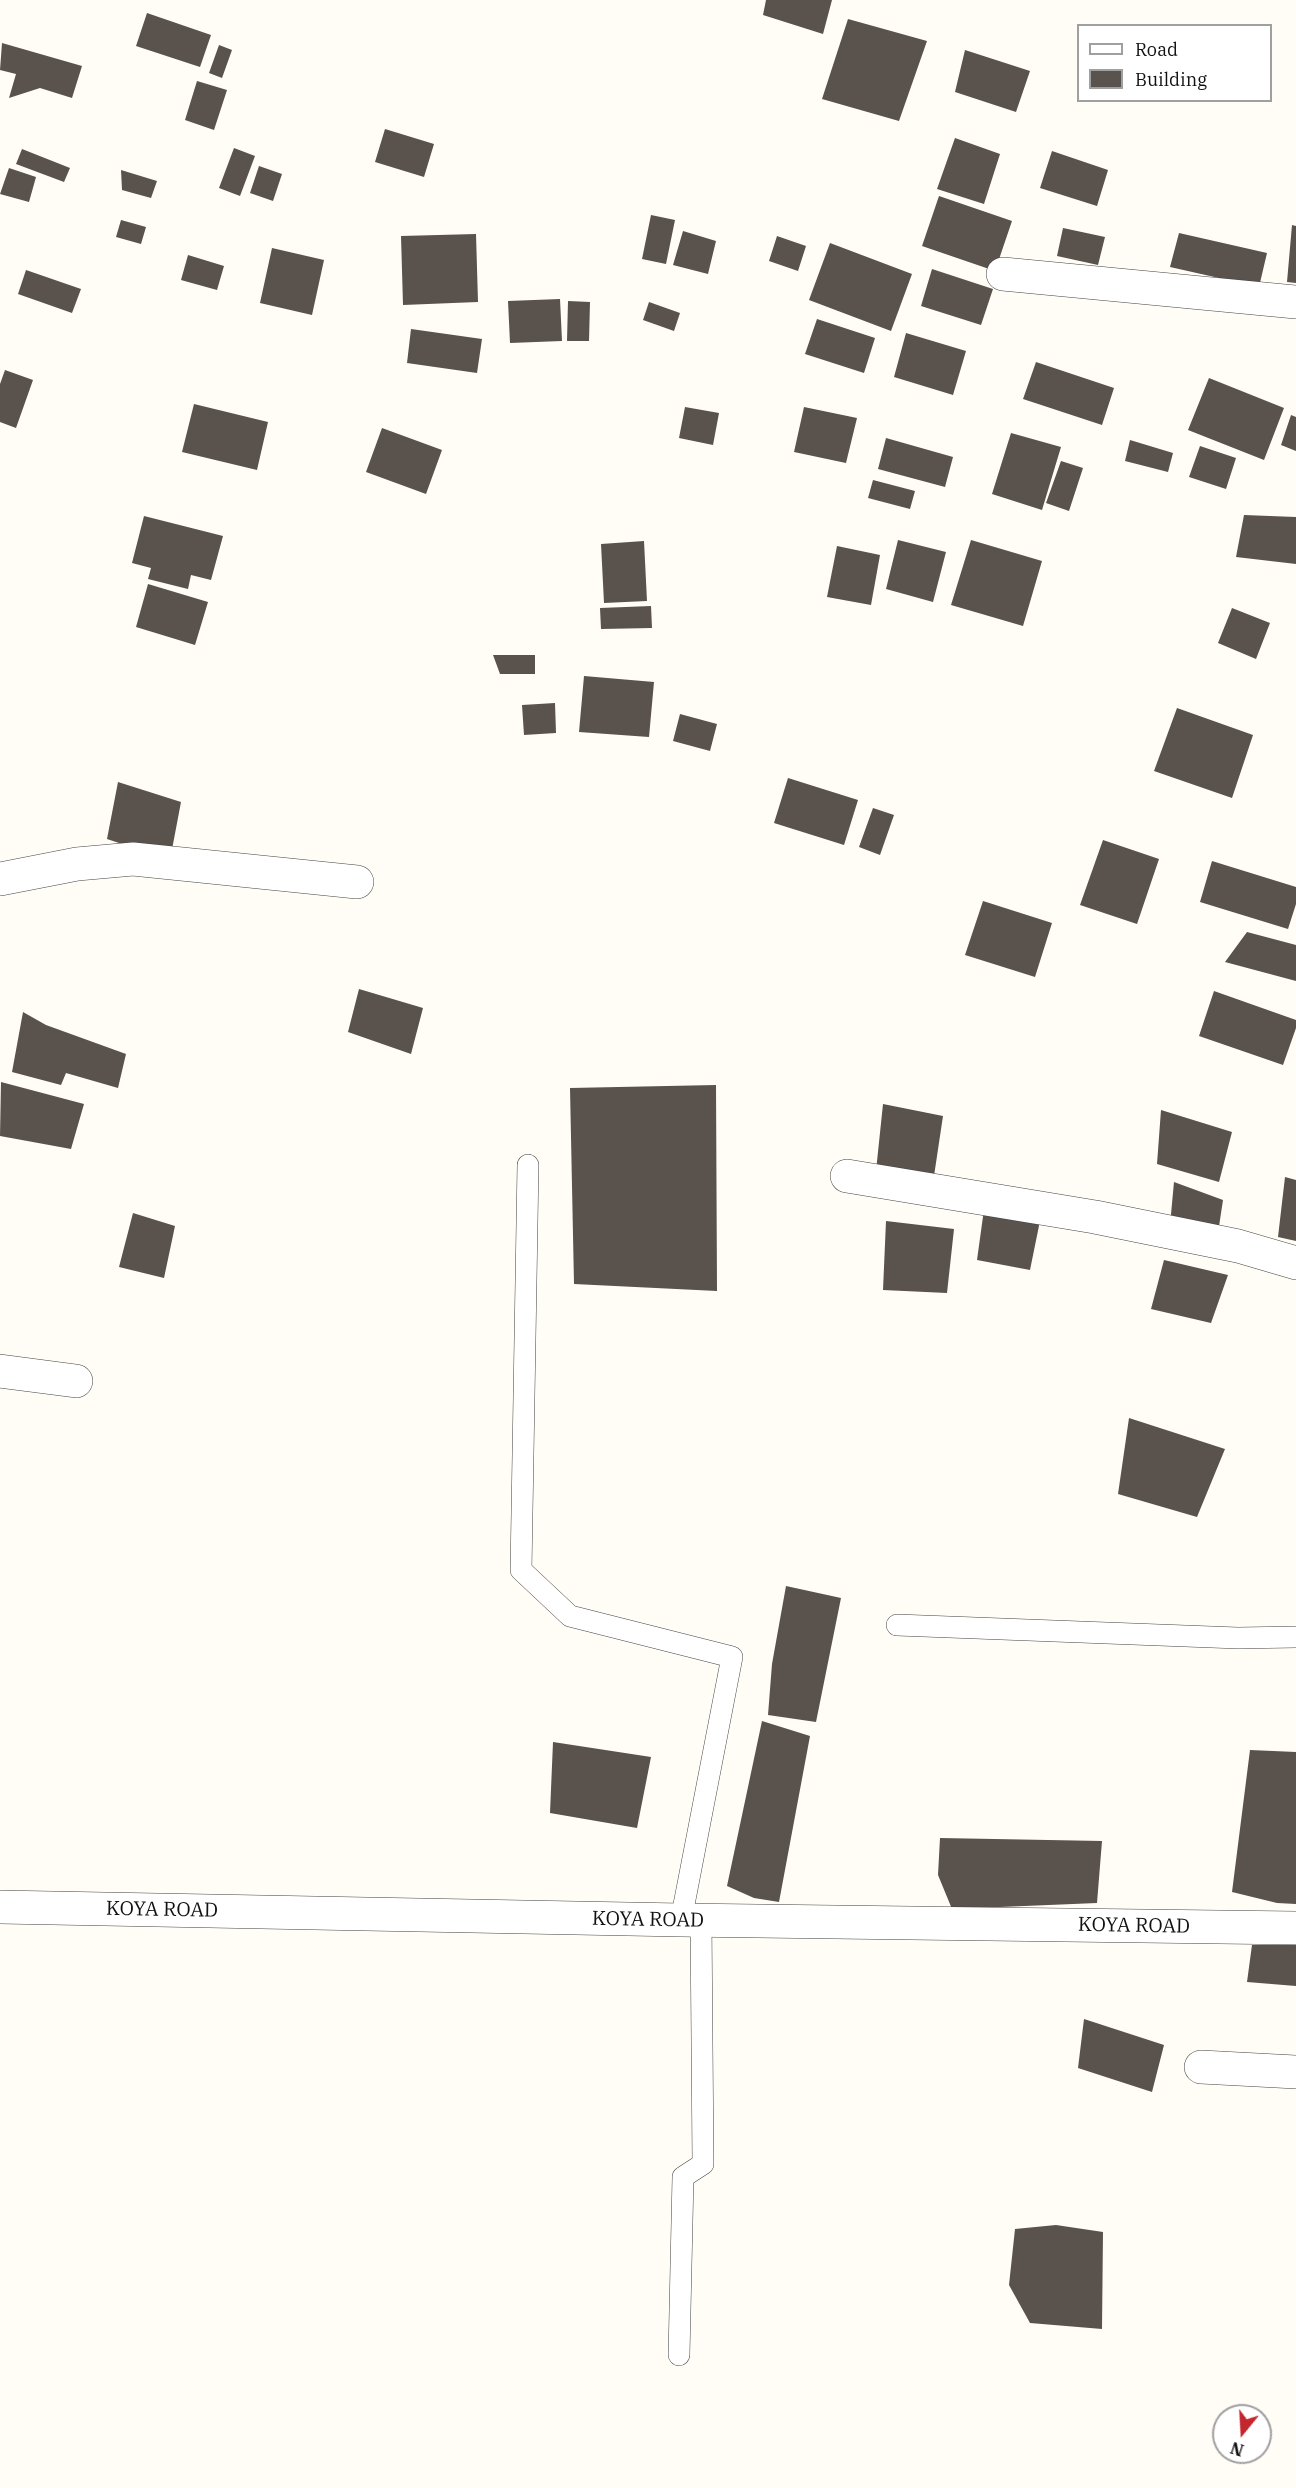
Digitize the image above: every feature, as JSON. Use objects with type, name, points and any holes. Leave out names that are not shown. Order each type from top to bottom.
[{"type":"street","points":[[1003,274],[1296,302]]},
{"type":"street","points":[[0,879],[77,864],[134,859],[357,882]]},
{"type":"street","points":[[847,1176],[1095,1217],[1238,1246],[1296,1263]]},
{"type":"street","points":[[0,1371],[76,1381]]},
{"type":"street","name":"KOYA ROAD","points":[[0,1907],[691,1920],[1296,1928]]},
{"type":"street","points":[[1201,2067],[1296,2072]]},
{"type":"lane","points":[[528,1165],[520,1569],[570,1616],[732,1657],[691,1920],[703,2164],[683,2177],[679,2355]]},
{"type":"lane","points":[[897,1625],[1238,1638],[1296,1637]]},
{"type":"building","points":[[766,0],[832,0],[823,34],[763,15]]},
{"type":"building","points":[[147,13],[211,35],[200,67],[136,46]]},
{"type":"building","points":[[848,19],[927,41],[899,121],[822,99]]},
{"type":"building","points":[[2,43],[82,66],[72,98],[40,88],[9,98],[16,74],[0,70]]},
{"type":"building","points":[[219,45],[232,50],[222,78],[209,73]]},
{"type":"building","points":[[965,50],[1030,71],[1016,112],[955,92]]},
{"type":"building","points":[[197,81],[227,90],[214,130],[185,120]]},
{"type":"building","points":[[385,129],[434,144],[424,177],[375,162]]},
{"type":"building","points":[[955,138],[1000,154],[984,204],[937,189]]},
{"type":"building","points":[[234,148],[255,156],[240,196],[219,188]]},
{"type":"building","points":[[22,149],[70,168],[64,182],[16,164]]},
{"type":"building","points":[[1052,151],[1108,170],[1097,206],[1040,188]]},
{"type":"building","points":[[259,166],[282,174],[273,201],[250,193]]},
{"type":"building","points":[[9,168],[36,177],[29,202],[0,194]]},
{"type":"building","points":[[121,170],[157,181],[151,198],[122,190]]},
{"type":"building","points":[[939,196],[1012,221],[995,271],[922,246]]},
{"type":"building","points":[[651,215],[675,220],[666,264],[642,259]]},
{"type":"building","points":[[121,220],[146,227],[141,244],[116,237]]},
{"type":"building","points":[[1292,225],[1296,226],[1296,283],[1287,282]]},
{"type":"building","points":[[1063,228],[1105,237],[1098,265],[1057,256]]},
{"type":"building","points":[[683,231],[716,241],[708,274],[673,265]]},
{"type":"building","points":[[1179,233],[1267,253],[1259,287],[1170,267]]},
{"type":"building","points":[[476,234],[478,302],[403,305],[401,236]]},
{"type":"building","points":[[777,236],[806,246],[798,271],[769,261]]},
{"type":"building","points":[[830,243],[912,274],[891,331],[809,300]]},
{"type":"building","points":[[272,248],[324,260],[312,315],[260,303]]},
{"type":"building","points":[[188,255],[224,266],[217,290],[181,280]]},
{"type":"building","points":[[932,269],[993,289],[981,325],[921,306]]},
{"type":"building","points":[[26,270],[81,289],[72,313],[18,294]]},
{"type":"building","points":[[560,299],[562,341],[510,343],[508,301]]},
{"type":"building","points":[[568,301],[590,302],[589,341],[567,341]]},
{"type":"building","points":[[649,302],[680,313],[674,331],[643,320]]},
{"type":"building","points":[[817,319],[875,338],[864,373],[805,354]]},
{"type":"building","points":[[411,329],[482,339],[477,373],[407,363]]},
{"type":"building","points":[[906,333],[966,351],[953,395],[894,377]]},
{"type":"building","points":[[1036,362],[1114,388],[1102,425],[1023,399]]},
{"type":"building","points":[[5,370],[33,380],[16,428],[0,422],[0,384]]},
{"type":"building","points":[[1209,378],[1284,408],[1264,460],[1188,430]]},
{"type":"building","points":[[194,404],[268,422],[257,470],[182,452]]},
{"type":"building","points":[[685,407],[719,413],[713,445],[679,438]]},
{"type":"building","points":[[804,407],[857,418],[846,463],[794,452]]},
{"type":"building","points":[[1291,415],[1296,417],[1296,451],[1281,445]]},
{"type":"building","points":[[382,428],[442,450],[426,494],[366,472]]},
{"type":"building","points":[[1011,433],[1061,447],[1042,510],[992,494]]},
{"type":"building","points":[[886,438],[953,457],[945,487],[878,469]]},
{"type":"building","points":[[1130,440],[1173,453],[1168,472],[1125,461]]},
{"type":"building","points":[[1200,446],[1236,458],[1226,489],[1189,477]]},
{"type":"building","points":[[1061,461],[1083,468],[1069,511],[1046,503]]},
{"type":"building","points":[[873,480],[915,491],[910,509],[868,498]]},
{"type":"building","points":[[1244,515],[1296,517],[1296,564],[1236,557]]},
{"type":"building","points":[[144,516],[223,536],[211,580],[191,575],[188,589],[148,579],[151,568],[132,563]]},
{"type":"building","points":[[898,540],[946,552],[933,602],[886,589]]},
{"type":"building","points":[[971,540],[1042,561],[1023,626],[951,605]]},
{"type":"building","points":[[644,541],[647,601],[604,603],[601,544]]},
{"type":"building","points":[[837,546],[880,555],[871,605],[827,597]]},
{"type":"building","points":[[148,584],[208,602],[195,645],[136,627]]},
{"type":"building","points":[[651,606],[652,628],[601,629],[600,608]]},
{"type":"building","points":[[1232,608],[1270,623],[1256,659],[1218,643]]},
{"type":"building","points":[[493,655],[535,655],[535,674],[500,674]]},
{"type":"building","points":[[584,676],[654,682],[649,737],[579,732]]},
{"type":"building","points":[[555,703],[556,733],[524,735],[522,705]]},
{"type":"building","points":[[1177,708],[1253,735],[1232,798],[1154,771]]},
{"type":"building","points":[[680,714],[717,724],[710,751],[673,741]]},
{"type":"building","points":[[788,778],[858,800],[844,845],[774,823]]},
{"type":"building","points":[[118,782],[181,802],[170,860],[107,839]]},
{"type":"building","points":[[873,808],[894,815],[880,855],[859,847]]},
{"type":"building","points":[[1103,840],[1159,859],[1137,924],[1080,905]]},
{"type":"building","points":[[1212,861],[1296,887],[1296,904],[1288,929],[1200,902]]},
{"type":"building","points":[[983,901],[1052,923],[1035,977],[965,955]]},
{"type":"building","points":[[1247,932],[1296,945],[1296,981],[1225,962]]},
{"type":"building","points":[[359,989],[423,1008],[411,1054],[348,1032]]},
{"type":"building","points":[[1214,991],[1296,1020],[1296,1028],[1283,1065],[1199,1036]]},
{"type":"building","points":[[23,1012],[46,1025],[126,1054],[118,1088],[66,1073],[61,1085],[12,1072]]},
{"type":"building","points":[[1,1082],[84,1104],[71,1149],[0,1136]]},
{"type":"building","points":[[716,1085],[717,1291],[574,1284],[570,1088]]},
{"type":"building","points":[[883,1104],[943,1116],[934,1176],[876,1171]]},
{"type":"building","points":[[1161,1110],[1232,1132],[1219,1182],[1157,1164]]},
{"type":"building","points":[[1285,1177],[1296,1180],[1296,1241],[1278,1237]]},
{"type":"building","points":[[1174,1182],[1223,1200],[1218,1233],[1170,1225]]},
{"type":"building","points":[[985,1202],[1042,1211],[1030,1270],[977,1260]]},
{"type":"building","points":[[133,1213],[175,1226],[164,1278],[119,1267]]},
{"type":"building","points":[[886,1221],[954,1229],[947,1293],[883,1290]]},
{"type":"building","points":[[1164,1260],[1228,1275],[1211,1323],[1151,1309]]},
{"type":"building","points":[[1129,1418],[1225,1449],[1197,1517],[1118,1494]]},
{"type":"building","points":[[786,1586],[841,1598],[816,1722],[768,1715],[772,1664]]},
{"type":"building","points":[[762,1721],[810,1736],[779,1902],[754,1898],[727,1886]]},
{"type":"building","points":[[553,1742],[651,1757],[637,1828],[550,1813]]},
{"type":"building","points":[[1250,1750],[1296,1752],[1296,1904],[1277,1903],[1232,1892]]},
{"type":"building","points":[[940,1838],[1102,1841],[1097,1903],[952,1909],[938,1875]]},
{"type":"building","points":[[1252,1945],[1296,1945],[1296,1986],[1247,1982]]},
{"type":"building","points":[[1084,2019],[1164,2045],[1152,2092],[1078,2068]]},
{"type":"building","points":[[1056,2225],[1103,2232],[1102,2329],[1030,2323],[1009,2285],[1015,2229]]}]
